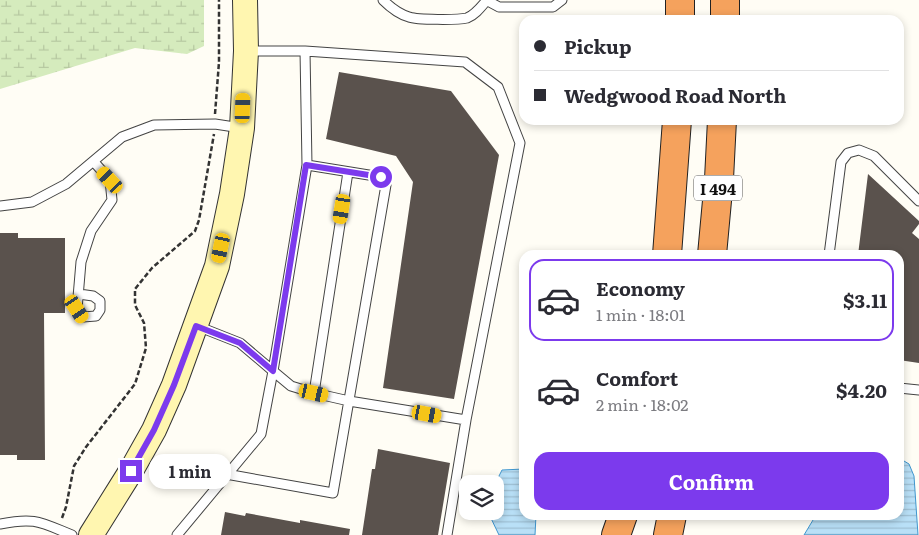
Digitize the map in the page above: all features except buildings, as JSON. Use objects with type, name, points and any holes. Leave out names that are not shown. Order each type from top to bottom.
[{"type":"highway","points":[[680,0],[680,15]]},
{"type":"highway","points":[[725,0],[725,15]]},
{"type":"highway","name":"I 494","points":[[667,250],[677,125]]},
{"type":"highway","name":"I 494","points":[[712,250],[722,125]]},
{"type":"highway","points":[[616,535],[621,520]]},
{"type":"highway","points":[[628,535],[631,520]]},
{"type":"highway","points":[[668,535],[671,520]]},
{"type":"highway","points":[[682,535],[685,520]]},
{"type":"street","points":[[91,535],[154,430],[174,385],[217,266],[232,194],[242,128],[246,51],[245,0]]},
{"type":"lane","points":[[383,0],[395,10],[410,18],[450,19],[467,18],[479,10],[486,0],[500,7],[553,7],[562,0]]},
{"type":"lane","points":[[246,51],[305,51],[465,62],[498,87],[520,142],[466,420],[447,535]]},
{"type":"lane","points":[[177,535],[261,434],[306,165],[305,51]]},
{"type":"lane","points":[[0,206],[32,202],[66,184],[122,137],[154,125],[215,124],[242,128]]},
{"type":"lane","points":[[830,250],[841,162],[848,153],[860,150],[874,156],[919,201]]},
{"type":"lane","points":[[79,294],[81,262],[91,231],[112,200],[110,180],[94,162]]},
{"type":"lane","points":[[226,474],[333,493],[386,186],[381,177],[306,165]]},
{"type":"lane","points":[[314,393],[348,172]]},
{"type":"lane","points":[[196,326],[240,343],[291,386],[349,400],[466,420]]},
{"type":"lane","points":[[904,388],[919,390]]},
{"type":"lane","points":[[0,521],[24,520],[41,522],[72,535]]},
{"type":"path","points":[[54,528],[66,507],[74,466],[86,447],[135,384],[146,348],[144,323],[135,305],[135,289],[152,268],[195,231],[199,220],[215,124],[219,62],[219,0]]},
{"type":"green space","points":[[0,0],[204,0],[204,46],[187,54],[135,48],[0,89]]},
{"type":"water","points":[[904,461],[909,464],[914,476],[918,535],[804,535],[813,520],[904,520]]},
{"type":"water","points":[[519,469],[519,520],[536,520],[535,535],[499,535],[492,520],[504,520],[504,475],[500,475],[502,470]]},
{"type":"route","points":[[131,471],[154,430],[174,385],[196,326],[240,343],[273,371],[306,165],[381,177]]}]
